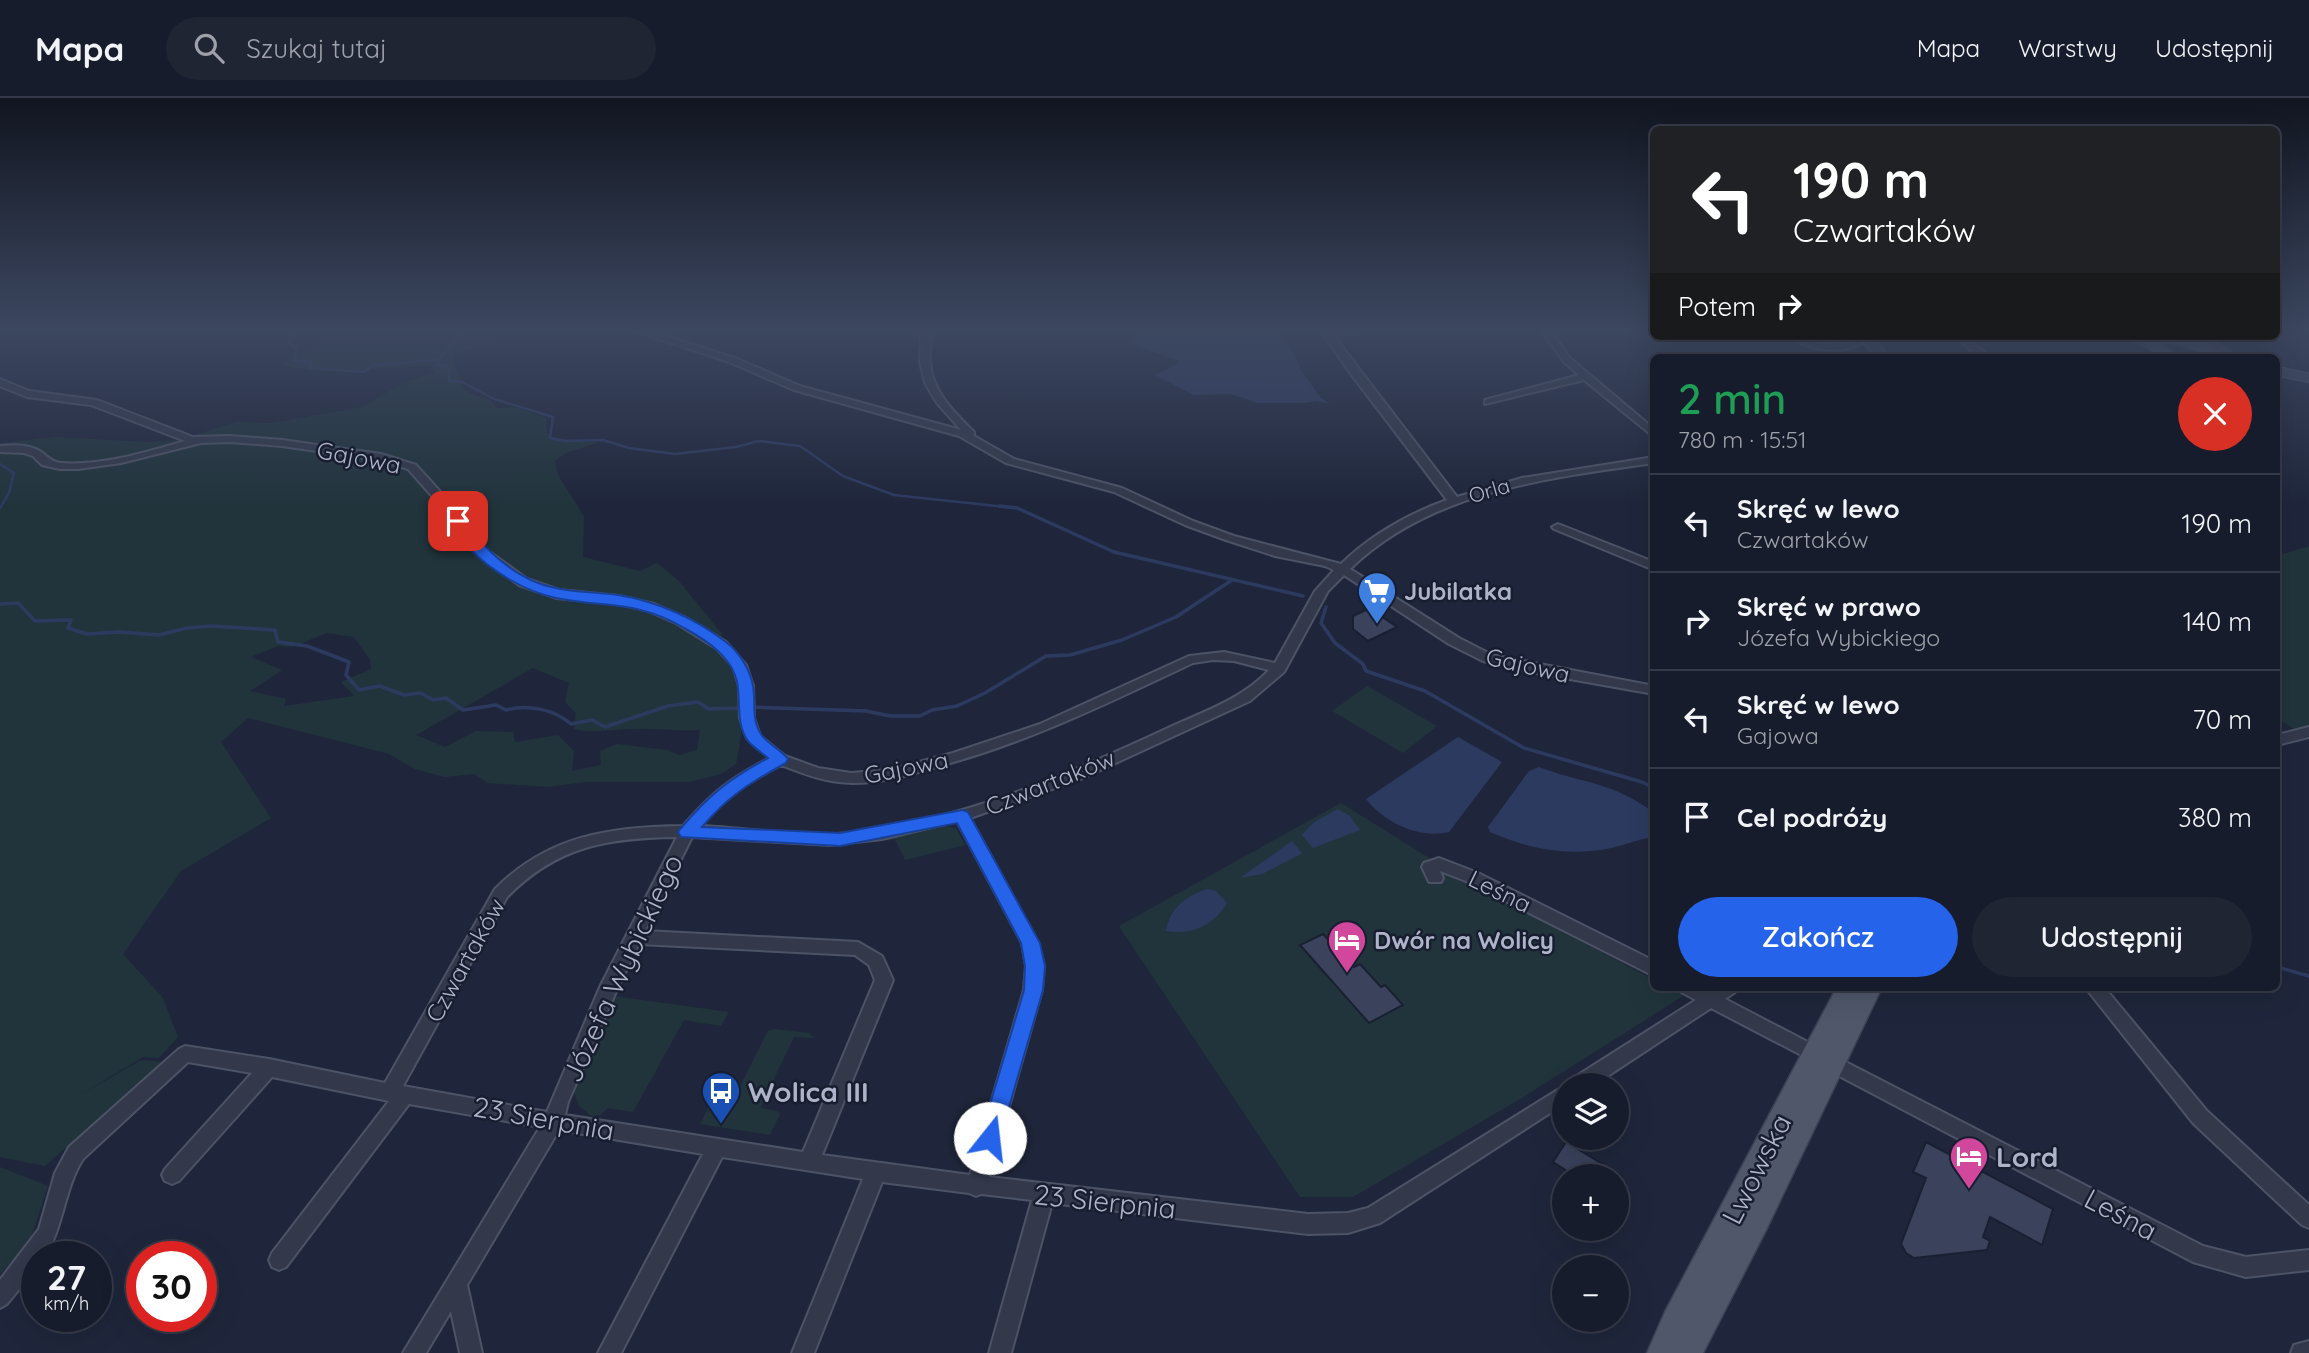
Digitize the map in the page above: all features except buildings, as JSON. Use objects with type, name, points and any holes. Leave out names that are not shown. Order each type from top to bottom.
[{"type":"main road","name":"Lwowska","points":[[1684,1353],[1824,1058],[1849,991]]},
{"type":"main road","name":"Lwowska","points":[[1665,1353],[1677,1324],[1824,1058],[1866,991]]},
{"type":"street","name":"Gajowa","points":[[13,388],[27,394],[93,402],[173,434],[201,439],[299,445],[381,457],[412,467],[452,511],[473,545],[523,582],[557,594],[619,600],[650,607],[680,620],[721,645],[738,665],[746,686],[747,709],[754,737],[780,759],[816,773],[851,778],[889,775],[957,757],[1045,727],[1189,660],[1212,654],[1237,656],[1279,669]]},
{"type":"street","points":[[799,388],[974,439]]},
{"type":"street","points":[[933,388],[956,420],[974,439]]},
{"type":"street","points":[[1366,388],[1453,500]]},
{"type":"street","points":[[1489,402],[1544,388]]},
{"type":"street","points":[[1597,388],[1650,431]]},
{"type":"street","name":"Gajowa","points":[[0,449],[32,450],[46,463],[69,467],[159,452],[201,439]]},
{"type":"street","name":"Gajowa","points":[[974,439],[1002,457],[1028,467],[1105,485],[1230,538],[1279,553],[1316,558],[1342,569],[1454,641],[1488,658],[1650,690]]},
{"type":"street","name":"Orla","points":[[1342,569],[1392,531],[1453,500],[1514,482],[1650,461]]},
{"type":"street","points":[[1558,527],[1650,564]]},
{"type":"street","points":[[1279,669],[1316,601],[1342,569]]},
{"type":"street","name":"Czwartaków","points":[[398,1093],[501,893],[519,875],[543,858],[598,838],[687,832],[840,839],[962,816],[1057,784],[1245,698],[1279,669]]},
{"type":"street","points":[[2280,739],[2309,732]]},
{"type":"street","name":"Józefa Wybickiego","points":[[414,1353],[554,1121],[559,1102],[633,937],[687,832],[712,803],[738,781],[780,759]]},
{"type":"street","points":[[962,816],[1030,943],[1035,966],[1033,990],[976,1187]]},
{"type":"street","name":"Leśna","points":[[1435,878],[1430,867],[1438,864],[1472,877],[1650,967]]},
{"type":"street","points":[[633,937],[858,949],[876,961],[884,981],[809,1163]]},
{"type":"street","name":"Leśna","points":[[1694,991],[2200,1255],[2246,1268],[2309,1260]]},
{"type":"street","points":[[1596,1073],[1724,991]]},
{"type":"street","points":[[1733,991],[1746,1017]]},
{"type":"street","points":[[2097,991],[2200,1116],[2309,1218]]},
{"type":"street","name":"23 Sierpnia","points":[[0,1297],[44,1237],[52,1221],[60,1181],[76,1153],[185,1054],[269,1067],[554,1121],[809,1163],[976,1187],[1308,1224],[1349,1223],[1373,1216],[1552,1102]]},
{"type":"street","points":[[172,1175],[269,1067]]},
{"type":"street","points":[[279,1260],[398,1093]]},
{"type":"street","points":[[610,1353],[717,1148]]},
{"type":"street","points":[[803,1353],[876,1172]]},
{"type":"street","points":[[1000,1353],[1044,1194]]},
{"type":"street","points":[[456,1283],[471,1353]]},
{"type":"street","points":[[2302,1353],[2309,1352]]},
{"type":"shaded area","points":[[394,388],[463,388],[468,393],[491,400],[497,408],[515,407],[546,418],[547,433],[554,439],[600,442],[566,453],[555,461],[558,475],[584,516],[583,557],[640,571],[657,563],[679,581],[722,634],[717,647],[735,672],[742,702],[736,764],[721,774],[689,782],[585,782],[548,787],[488,783],[474,774],[445,777],[415,769],[389,754],[248,718],[221,742],[271,818],[181,871],[123,954],[163,998],[178,1037],[159,1058],[143,1057],[75,1098],[141,1060],[164,1062],[45,1166],[0,1157],[0,443],[56,437],[149,442],[180,440],[236,422],[272,423],[363,407]],"holes":[[[327,633],[354,637],[370,660],[371,669],[341,682],[354,696],[284,706],[286,699],[250,691],[282,670],[251,657],[278,646],[292,647]],[[533,668],[569,683],[565,702],[576,713],[574,729],[700,730],[697,750],[679,755],[667,750],[617,744],[600,751],[601,765],[572,771],[574,751],[558,735],[515,742],[513,732],[476,731],[445,747],[416,735]]]},
{"type":"shaded area","points":[[2309,546],[2309,728],[2297,731],[2280,721],[2280,555]]},
{"type":"shaded area","points":[[1367,686],[1437,726],[1403,753],[1332,711]]},
{"type":"shaded area","points":[[1341,803],[1458,876],[1650,978],[1650,991],[1674,991],[1683,996],[1561,1073],[1552,1073],[1552,1079],[1525,1096],[1353,1197],[1300,1197],[1119,926]]},
{"type":"shaded area","points":[[944,823],[945,826],[956,828],[965,845],[905,860],[895,839],[887,841],[887,837]]},
{"type":"shaded area","points":[[613,996],[729,1012],[721,1026],[684,1020],[633,1112],[608,1108],[600,1115],[592,1116],[579,1106],[573,1088]]},
{"type":"shaded area","points":[[774,1029],[809,1033],[814,1038],[794,1037],[763,1102],[761,1108],[780,1114],[770,1135],[700,1124],[711,1103],[730,1106],[768,1031]]},
{"type":"shaded area","points":[[0,1167],[48,1186],[30,1241],[21,1241],[21,1251],[0,1275]]},
{"type":"water","points":[[1180,388],[1313,388],[1330,404],[1317,401],[1258,403],[1231,394],[1194,395]]},
{"type":"water","points":[[1458,737],[1502,762],[1449,832],[1426,833],[1403,827],[1383,815],[1366,799]]},
{"type":"water","points":[[1539,767],[1625,795],[1650,810],[1650,838],[1606,849],[1576,852],[1533,847],[1490,832],[1488,827],[1529,771]]},
{"type":"water","points":[[1338,809],[1350,816],[1360,830],[1313,848],[1302,835],[1313,823]]},
{"type":"water","points":[[1292,841],[1302,853],[1262,874],[1240,878]]},
{"type":"water","points":[[1207,889],[1216,891],[1227,903],[1215,918],[1193,930],[1166,931],[1175,909],[1192,895]]},
{"type":"waterway","points":[[472,388],[494,399],[553,417],[550,438],[566,441],[603,440],[629,448],[675,454],[736,447],[759,441],[800,446],[843,476],[894,495],[1015,508]]},
{"type":"waterway","points":[[0,464],[14,473],[9,493],[0,508]]},
{"type":"waterway","points":[[999,506],[1017,508],[1114,552],[1303,596]]},
{"type":"waterway","points":[[751,707],[866,711],[890,716],[920,716],[932,710],[957,706],[985,693],[1046,656],[1070,655],[1122,640],[1176,617],[1232,580]]},
{"type":"waterway","points":[[0,604],[18,603],[35,621],[71,620],[68,628],[87,634],[119,632],[159,635],[187,628],[211,626],[275,630],[278,642],[307,646],[349,662],[346,675],[359,690],[380,686],[404,695],[421,693],[433,700],[446,698],[463,710],[496,705],[506,710],[531,708],[548,711],[571,724],[592,720],[605,727],[668,706],[698,702],[709,709],[743,708]]},
{"type":"waterway","points":[[1326,607],[1321,623],[1335,643],[1363,664],[1366,671],[1425,691],[1524,748],[1650,786]]},
{"type":"waterway","points":[[2280,968],[2309,976]]},
{"type":"place","name":"Jubilatka","points":[[1377,625]]},
{"type":"place","name":"Dwór na Wolicy","points":[[1347,974]]},
{"type":"place","name":"Wolica III","points":[[721,1125]]},
{"type":"place","name":"Lord","points":[[1969,1190]]},
{"type":"route","points":[[458,521],[473,545],[523,582],[557,594],[619,600],[650,607],[689,624],[721,645],[735,659],[746,686],[747,718],[754,737],[780,759],[738,781],[712,803],[687,832],[840,839],[863,837],[962,816],[1030,943],[1035,966],[1033,990],[990,1138]]}]
